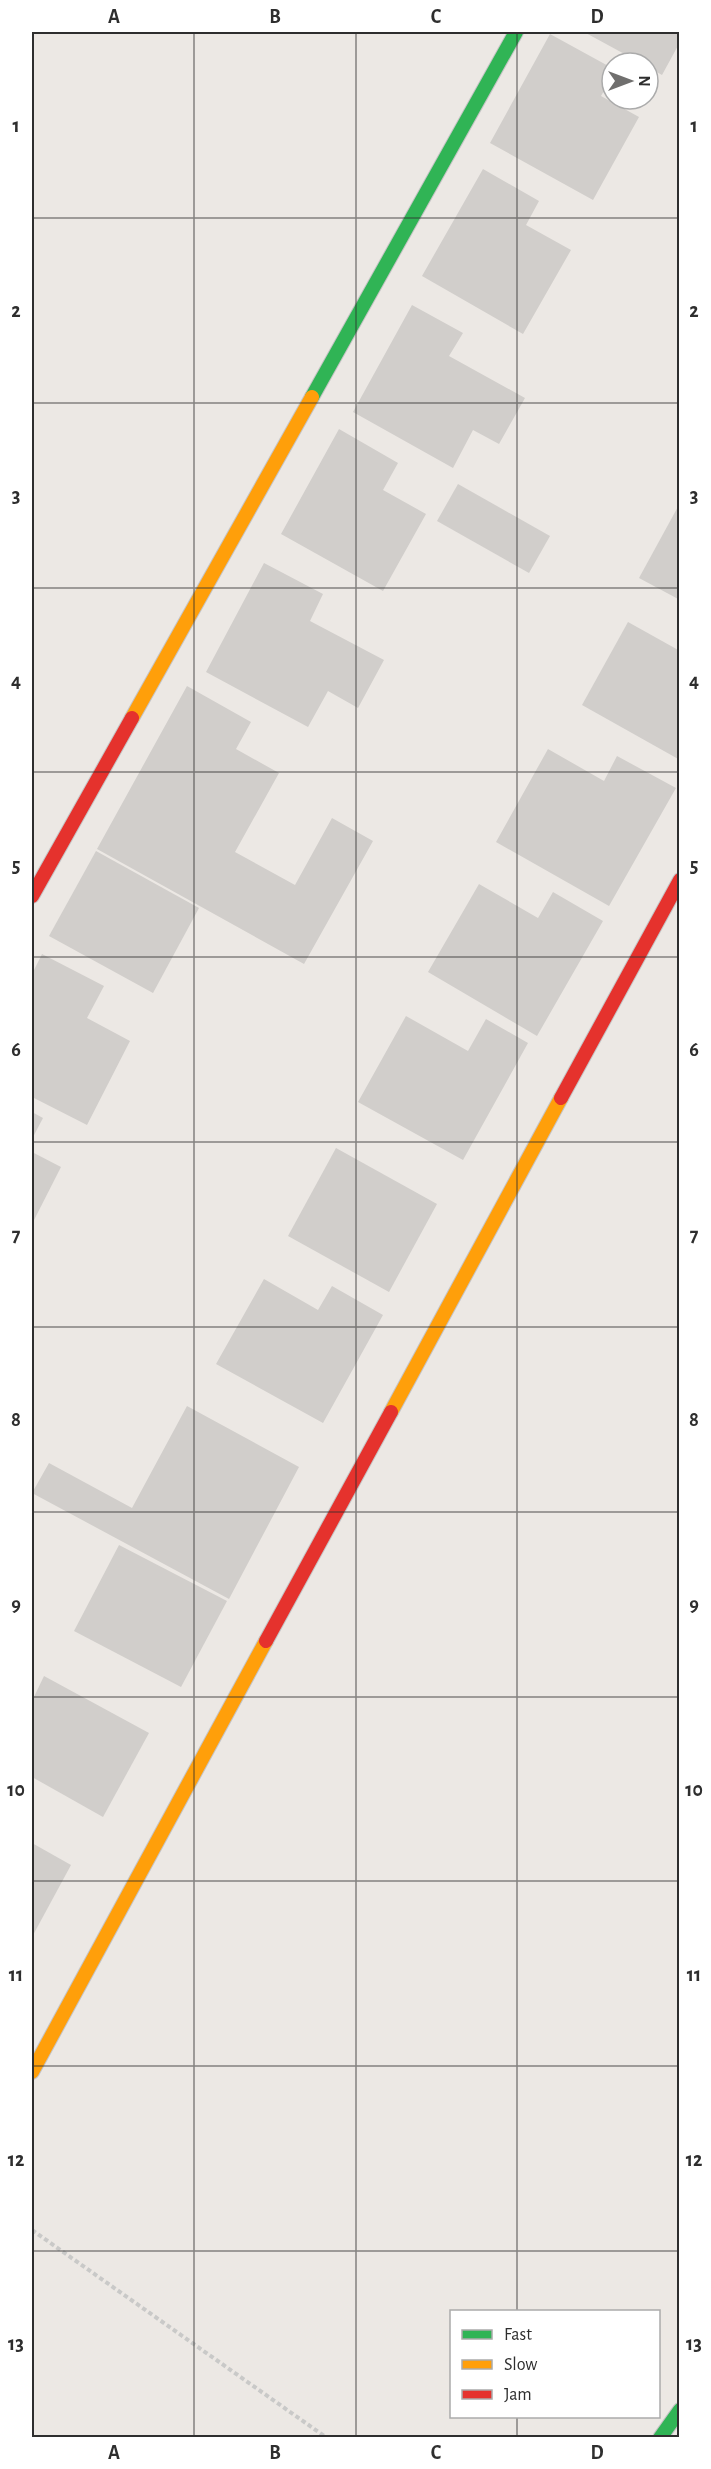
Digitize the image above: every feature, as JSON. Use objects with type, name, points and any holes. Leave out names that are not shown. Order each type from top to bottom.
[{"type":"street","points":[[32,896],[516,32]]},
{"type":"street","points":[[32,2072],[680,880]]},
{"type":"street","points":[[660,2438],[680,2410]]},
{"type":"path","points":[[32,2230],[327,2438]]},
{"type":"building","points":[[584,32],[680,32],[680,42],[662,75],[660,74],[660,51],[619,51]]},
{"type":"building","points":[[550,34],[600,61],[600,111],[628,111],[639,117],[593,200],[490,143]]},
{"type":"building","points":[[483,169],[539,201],[526,225],[571,250],[523,334],[422,276]]},
{"type":"building","points":[[412,305],[463,333],[449,356],[525,398],[499,444],[473,430],[453,468],[353,412]]},
{"type":"building","points":[[339,429],[398,463],[383,490],[426,514],[383,591],[281,534]]},
{"type":"building","points":[[458,484],[550,536],[529,573],[437,521]]},
{"type":"building","points":[[680,503],[680,600],[639,578]]},
{"type":"building","points":[[264,563],[323,594],[310,621],[384,660],[358,708],[328,691],[308,727],[206,672]]},
{"type":"building","points":[[628,622],[680,651],[680,760],[582,705]]},
{"type":"building","points":[[187,686],[251,722],[236,749],[279,773],[235,852],[295,885],[332,818],[373,841],[304,964],[97,849]]},
{"type":"building","points":[[548,749],[604,781],[617,756],[676,788],[609,906],[496,842]]},
{"type":"building","points":[[96,851],[199,908],[153,993],[49,936]]},
{"type":"building","points":[[479,884],[538,918],[553,892],[603,921],[537,1036],[428,972]]},
{"type":"building","points":[[42,954],[104,986],[87,1018],[130,1041],[87,1125],[32,1097],[32,974]]},
{"type":"building","points":[[406,1016],[468,1051],[486,1019],[528,1043],[463,1160],[358,1102]]},
{"type":"building","points":[[32,1112],[43,1118],[32,1139]]},
{"type":"building","points":[[336,1148],[437,1204],[389,1292],[288,1236]]},
{"type":"building","points":[[32,1152],[61,1167],[32,1224]]},
{"type":"building","points":[[264,1279],[318,1310],[332,1286],[383,1315],[323,1423],[216,1364]]},
{"type":"building","points":[[187,1406],[299,1467],[229,1599],[32,1493],[49,1463],[132,1508]]},
{"type":"building","points":[[119,1545],[227,1601],[181,1687],[74,1631]]},
{"type":"building","points":[[44,1676],[149,1733],[103,1817],[32,1777],[32,1701]]},
{"type":"building","points":[[32,1843],[71,1865],[32,1937]]},
{"type":"traffic: fast","points":[[312,397],[516,32]]},
{"type":"traffic: fast","points":[[660,2438],[680,2410]]},
{"type":"traffic: slow","points":[[132,718],[312,397]]},
{"type":"traffic: slow","points":[[391,1412],[561,1098]]},
{"type":"traffic: slow","points":[[32,2072],[266,1641]]},
{"type":"traffic: jam","points":[[32,896],[132,718]]},
{"type":"traffic: jam","points":[[561,1098],[680,880]]},
{"type":"traffic: jam","points":[[266,1641],[391,1412]]}]
